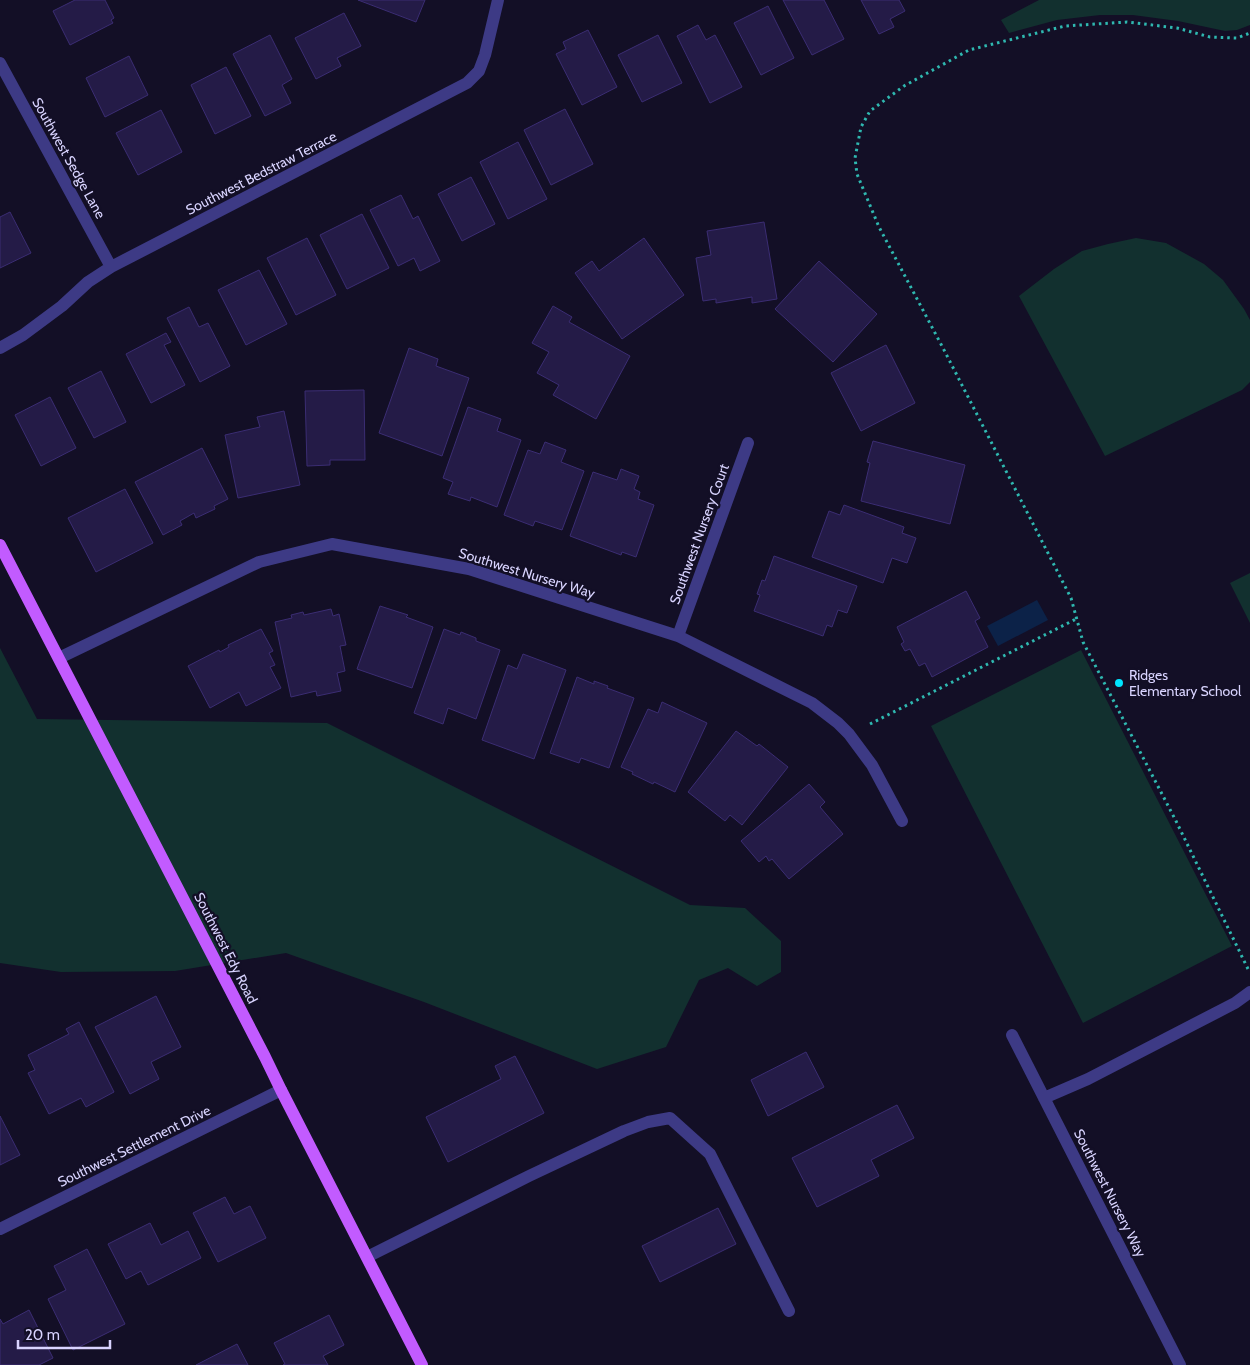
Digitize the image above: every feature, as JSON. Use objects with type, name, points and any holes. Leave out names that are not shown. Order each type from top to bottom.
[{"type":"main road","name":"Southwest Edy Road","points":[[0,545],[422,1365]]},
{"type":"street","name":"Southwest Bedstraw Terrace","points":[[0,348],[23,335],[54,312],[88,282],[111,267],[467,83],[479,71],[485,55],[498,0]]},
{"type":"street","name":"Southwest Sedge Lane","points":[[0,63],[111,267]]},
{"type":"street","name":"Southwest Nursery Court","points":[[678,636],[748,443]]},
{"type":"street","name":"Southwest Nursery Way","points":[[59,658],[259,562],[332,544],[469,569],[678,636],[812,703],[838,722],[849,734],[872,765],[902,821]]},
{"type":"street","points":[[1044,1098],[1088,1079],[1235,1002],[1250,992]]},
{"type":"street","name":"Southwest Nursery Way","points":[[1012,1035],[1180,1365]]},
{"type":"street","name":"Southwest Settlement Drive","points":[[0,1229],[281,1090]]},
{"type":"street","points":[[367,1257],[624,1131],[648,1122],[670,1118],[710,1154],[789,1311]]},
{"type":"path","points":[[1248,969],[1176,821],[1083,642],[1070,598],[943,348],[879,227],[857,174],[855,158],[861,127],[870,111],[904,86],[969,50],[1065,26],[1127,22],[1177,28],[1210,37],[1237,38],[1250,33]]},
{"type":"path","points":[[849,734],[1076,619]]},
{"type":"green space","points":[[1039,0],[1250,0],[1250,25],[1237,30],[1225,31],[1178,21],[1133,15],[1100,15],[1057,20],[1009,33],[1001,20]]},
{"type":"green space","points":[[1136,238],[1166,243],[1204,264],[1223,280],[1250,320],[1250,382],[1242,390],[1105,456],[1019,296],[1054,269],[1082,251]]},
{"type":"green space","points":[[1250,573],[1250,623],[1230,583]]},
{"type":"green space","points":[[0,648],[37,719],[327,723],[690,905],[745,908],[781,941],[781,972],[757,986],[728,968],[699,980],[666,1047],[597,1069],[424,1002],[286,953],[175,971],[61,972],[0,963]]},
{"type":"green space","points":[[1081,650],[1232,946],[1083,1023],[931,726]]},
{"type":"water","points":[[1037,600],[1048,620],[998,646],[987,626]]},
{"type":"building","points":[[75,0],[105,0],[114,18],[111,20],[113,23],[70,45],[53,11]]},
{"type":"building","points":[[358,0],[425,0],[416,22]]},
{"type":"building","points":[[783,0],[824,0],[844,39],[812,55]]},
{"type":"building","points":[[861,0],[899,0],[905,11],[890,19],[894,27],[879,34]]},
{"type":"building","points":[[768,6],[794,58],[761,75],[734,23]]},
{"type":"building","points":[[344,13],[361,46],[337,58],[341,66],[316,79],[295,38]]},
{"type":"building","points":[[698,25],[706,40],[715,35],[742,87],[710,103],[677,36]]},
{"type":"building","points":[[588,30],[617,87],[582,105],[556,54],[566,49],[563,42]]},
{"type":"building","points":[[270,35],[292,79],[282,85],[291,103],[265,116],[233,54]]},
{"type":"building","points":[[658,35],[682,83],[642,102],[618,55]]},
{"type":"building","points":[[129,56],[148,95],[105,117],[86,78]]},
{"type":"building","points":[[226,67],[251,116],[215,134],[191,85]]},
{"type":"building","points":[[565,109],[593,164],[551,185],[524,130]]},
{"type":"building","points":[[161,110],[182,152],[138,175],[116,133]]},
{"type":"building","points":[[518,142],[547,199],[508,219],[480,162]]},
{"type":"building","points":[[471,177],[495,224],[462,241],[438,194]]},
{"type":"building","points":[[401,195],[413,219],[418,216],[440,261],[420,271],[414,258],[398,266],[370,210]]},
{"type":"building","points":[[10,212],[31,253],[0,268],[0,217]]},
{"type":"building","points":[[362,214],[389,268],[347,289],[320,235]]},
{"type":"building","points":[[764,222],[777,299],[752,303],[752,297],[716,303],[716,299],[703,301],[696,258],[711,255],[707,231]]},
{"type":"building","points":[[307,238],[336,295],[296,315],[267,258]]},
{"type":"building","points":[[644,238],[684,295],[622,339],[575,273],[592,261],[599,271]]},
{"type":"building","points":[[819,261],[877,314],[833,362],[775,309]]},
{"type":"building","points":[[259,270],[287,324],[246,345],[218,290]]},
{"type":"building","points":[[553,306],[572,317],[569,322],[630,356],[596,419],[553,395],[559,385],[537,373],[549,352],[532,343]]},
{"type":"building","points":[[189,307],[199,327],[208,323],[230,366],[200,382],[167,318]]},
{"type":"building","points":[[166,333],[171,342],[164,345],[185,385],[151,403],[126,354]]},
{"type":"building","points":[[886,345],[915,403],[861,431],[831,373]]},
{"type":"building","points":[[409,348],[438,359],[436,366],[469,378],[442,456],[379,433]]},
{"type":"building","points":[[101,371],[126,422],[94,438],[68,388]]},
{"type":"building","points":[[364,390],[365,460],[330,460],[330,465],[307,466],[305,391]]},
{"type":"building","points":[[50,397],[76,448],[41,466],[15,415]]},
{"type":"building","points":[[468,407],[501,419],[497,431],[521,440],[497,507],[471,497],[470,501],[448,494],[453,482],[443,478]]},
{"type":"building","points":[[284,411],[300,485],[238,498],[225,435],[260,427],[257,417]]},
{"type":"building","points":[[873,441],[965,465],[950,524],[861,501],[870,463],[867,462]]},
{"type":"building","points":[[545,442],[566,450],[561,462],[584,471],[562,530],[535,521],[533,526],[504,515],[528,450],[540,454]]},
{"type":"building","points":[[202,448],[228,499],[214,506],[215,509],[196,518],[194,513],[180,521],[182,525],[163,535],[135,482]]},
{"type":"building","points":[[621,469],[639,476],[634,489],[640,492],[638,499],[654,505],[636,557],[622,552],[621,555],[570,536],[593,472],[617,480]]},
{"type":"building","points":[[125,489],[153,543],[96,572],[68,518]]},
{"type":"building","points":[[844,505],[904,527],[902,533],[916,538],[907,563],[892,558],[883,583],[812,557],[829,511],[840,515]]},
{"type":"building","points":[[774,556],[857,586],[847,613],[838,610],[832,627],[827,625],[823,636],[754,611],[760,595],[757,594],[762,580],[765,581]]},
{"type":"building","points":[[966,591],[980,618],[975,621],[988,647],[932,677],[925,663],[919,666],[910,649],[905,651],[901,644],[904,642],[897,627]]},
{"type":"building","points":[[380,606],[408,615],[406,617],[433,627],[412,688],[357,669]]},
{"type":"building","points":[[331,609],[333,616],[339,614],[346,645],[340,646],[345,671],[337,673],[341,691],[317,696],[316,691],[291,697],[275,622],[292,618],[291,615],[303,612],[304,615]]},
{"type":"building","points":[[261,629],[273,651],[269,653],[275,665],[270,667],[281,688],[246,706],[239,692],[210,708],[188,666],[219,650],[220,652],[229,647],[228,645]]},
{"type":"building","points":[[444,629],[460,635],[461,632],[476,638],[476,641],[500,650],[476,719],[448,708],[443,724],[414,713]]},
{"type":"building","points":[[523,654],[566,670],[534,759],[482,740],[508,665],[517,669]]},
{"type":"building","points":[[577,677],[594,684],[594,681],[608,686],[607,688],[634,698],[609,768],[581,758],[579,763],[550,753]]},
{"type":"building","points":[[662,702],[707,723],[675,792],[654,782],[653,784],[621,767],[648,709],[658,713]]},
{"type":"building","points":[[736,731],[757,746],[759,744],[788,767],[742,825],[730,815],[725,821],[688,792]]},
{"type":"building","points":[[809,784],[825,802],[820,807],[843,834],[789,879],[772,859],[769,861],[766,856],[759,862],[741,841]]},
{"type":"building","points":[[156,996],[181,1047],[151,1062],[159,1079],[130,1094],[95,1027]]},
{"type":"building","points":[[79,1022],[114,1092],[86,1107],[81,1098],[49,1114],[28,1073],[35,1070],[28,1055],[69,1034],[66,1029]]},
{"type":"building","points":[[806,1052],[824,1087],[768,1116],[751,1080]]},
{"type":"building","points":[[515,1056],[544,1113],[448,1162],[426,1117],[501,1079],[495,1066]]},
{"type":"building","points":[[897,1105],[914,1138],[871,1160],[879,1176],[817,1207],[792,1158]]},
{"type":"building","points":[[0,1116],[20,1155],[0,1165]]},
{"type":"building","points":[[225,1197],[234,1214],[250,1206],[266,1238],[218,1262],[193,1213]]},
{"type":"building","points":[[718,1208],[736,1244],[660,1282],[642,1246]]},
{"type":"building","points":[[150,1223],[161,1245],[188,1231],[201,1258],[148,1285],[141,1271],[126,1279],[108,1244]]},
{"type":"building","points":[[87,1249],[125,1324],[73,1350],[48,1299],[66,1290],[54,1266]]},
{"type":"building","points":[[29,1310],[53,1358],[39,1365],[0,1365],[0,1319],[3,1324]]},
{"type":"building","points":[[329,1315],[344,1345],[323,1356],[328,1365],[283,1365],[285,1364],[274,1343]]},
{"type":"building","points":[[237,1344],[248,1365],[196,1365]]},
{"type":"place","name":"Ridges Elementary School","points":[[1119,683]]}]
